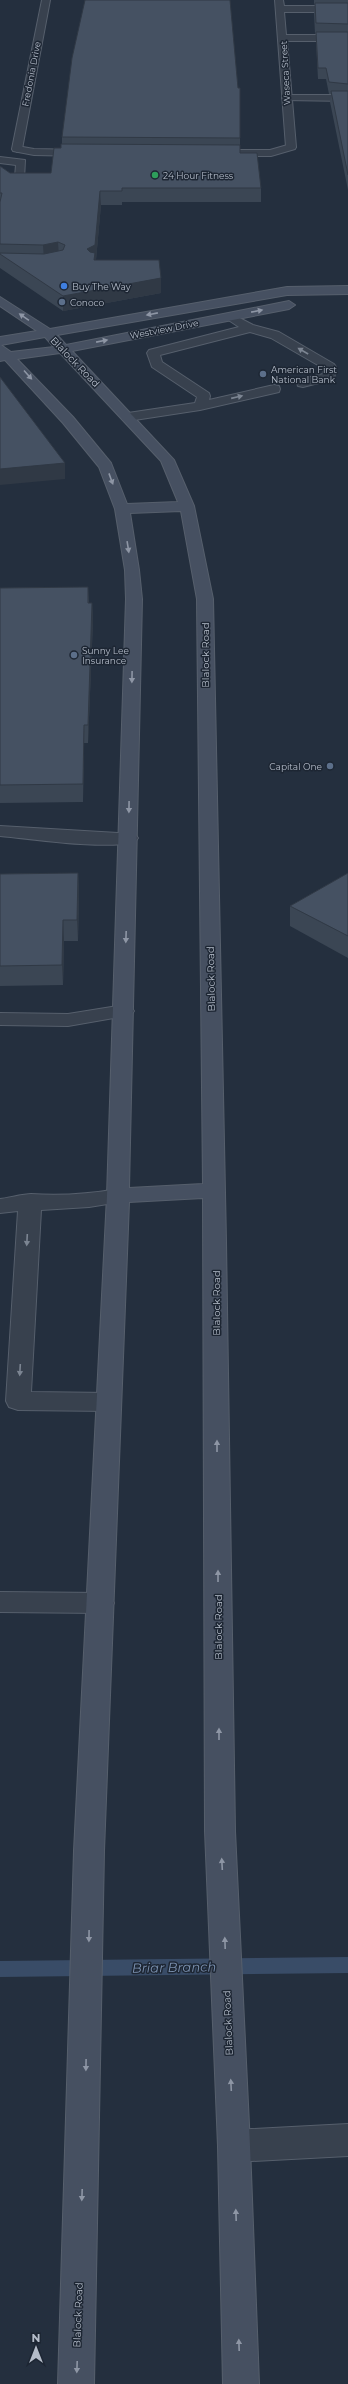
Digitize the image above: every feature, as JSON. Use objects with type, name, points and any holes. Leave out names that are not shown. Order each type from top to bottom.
[{"type":"main road","name":"Westview Drive","points":[[0,341],[287,291],[326,292],[348,290]]},
{"type":"main road","name":"Westview Drive","points":[[3,354],[64,349],[307,302],[326,292]]},
{"type":"main road","name":"Blalock Road","points":[[0,301],[48,333],[128,416],[167,460],[187,506],[205,599],[214,1190],[220,1831],[234,2146],[240,2384]]},
{"type":"main road","name":"Blalock Road","points":[[3,354],[99,456],[106,466],[122,509],[132,570],[134,599],[129,838],[118,1196],[89,1851],[90,1897],[76,2384]]},
{"type":"main road","points":[[122,509],[187,506]]},
{"type":"main road","points":[[118,1196],[214,1190]]},
{"type":"street","name":"Fredonia Drive","points":[[46,0],[17,149],[34,152],[94,153]]},
{"type":"street","points":[[279,4],[348,9]]},
{"type":"street","name":"Waseca Street","points":[[215,153],[270,153],[291,147],[279,4]]},
{"type":"street","points":[[283,38],[348,38]]},
{"type":"street","points":[[287,98],[348,98]]},
{"type":"street","points":[[0,160],[21,162],[20,177]]},
{"type":"street","points":[[230,317],[249,328],[275,335],[330,367],[329,376],[303,383]]},
{"type":"street","points":[[200,406],[204,396],[156,364],[153,353],[183,344],[236,334],[249,328]]},
{"type":"street","points":[[128,416],[200,406],[274,389]]},
{"type":"street","points":[[0,831],[95,838],[129,838]]},
{"type":"street","points":[[0,1018],[68,1020],[124,1011]]},
{"type":"street","points":[[0,1196],[30,1201],[91,1201],[118,1196]]},
{"type":"street","points":[[0,1206],[30,1201]]},
{"type":"street","points":[[30,1201],[18,1401],[109,1402]]},
{"type":"street","points":[[0,1602],[101,1604]]},
{"type":"street","points":[[234,2146],[348,2140]]},
{"type":"building","points":[[85,0],[230,0],[238,88],[240,88],[240,138],[62,137],[72,58]]},
{"type":"building","points":[[315,3],[348,3],[348,24],[316,23]]},
{"type":"building","points":[[316,32],[348,32],[348,84],[329,82],[326,68],[318,68]]},
{"type":"building","points":[[331,91],[348,91],[348,175]]},
{"type":"building","points":[[61,144],[240,145],[240,153],[257,153],[261,188],[122,188],[122,191],[100,191],[95,245],[87,249],[90,252],[95,253],[94,260],[159,260],[161,278],[63,296],[0,254],[44,254],[63,250],[65,245],[58,242],[43,245],[0,244],[0,202],[2,193],[0,193],[0,166],[10,173],[51,173],[54,148],[61,148]]},
{"type":"building","points":[[0,377],[65,463],[0,469]]},
{"type":"building","points":[[88,587],[88,603],[92,603],[88,725],[84,725],[83,784],[0,785],[0,588]]},
{"type":"building","points":[[78,873],[77,920],[63,920],[62,965],[0,966],[0,874]]},
{"type":"building","points":[[348,873],[348,936],[290,906]]},
{"type":"waterway","name":"Briar Branch","points":[[0,1969],[348,1965]]},
{"type":"place","name":"24 Hour Fitness","points":[[155,175]]},
{"type":"place","name":"Buy The Way","points":[[64,286]]},
{"type":"place","name":"Conoco","points":[[62,302]]},
{"type":"place","name":"American First National Bank","points":[[263,374]]},
{"type":"place","name":"Sunny Lee Insurance","points":[[74,655]]},
{"type":"place","name":"Capital One","points":[[330,766]]}]
